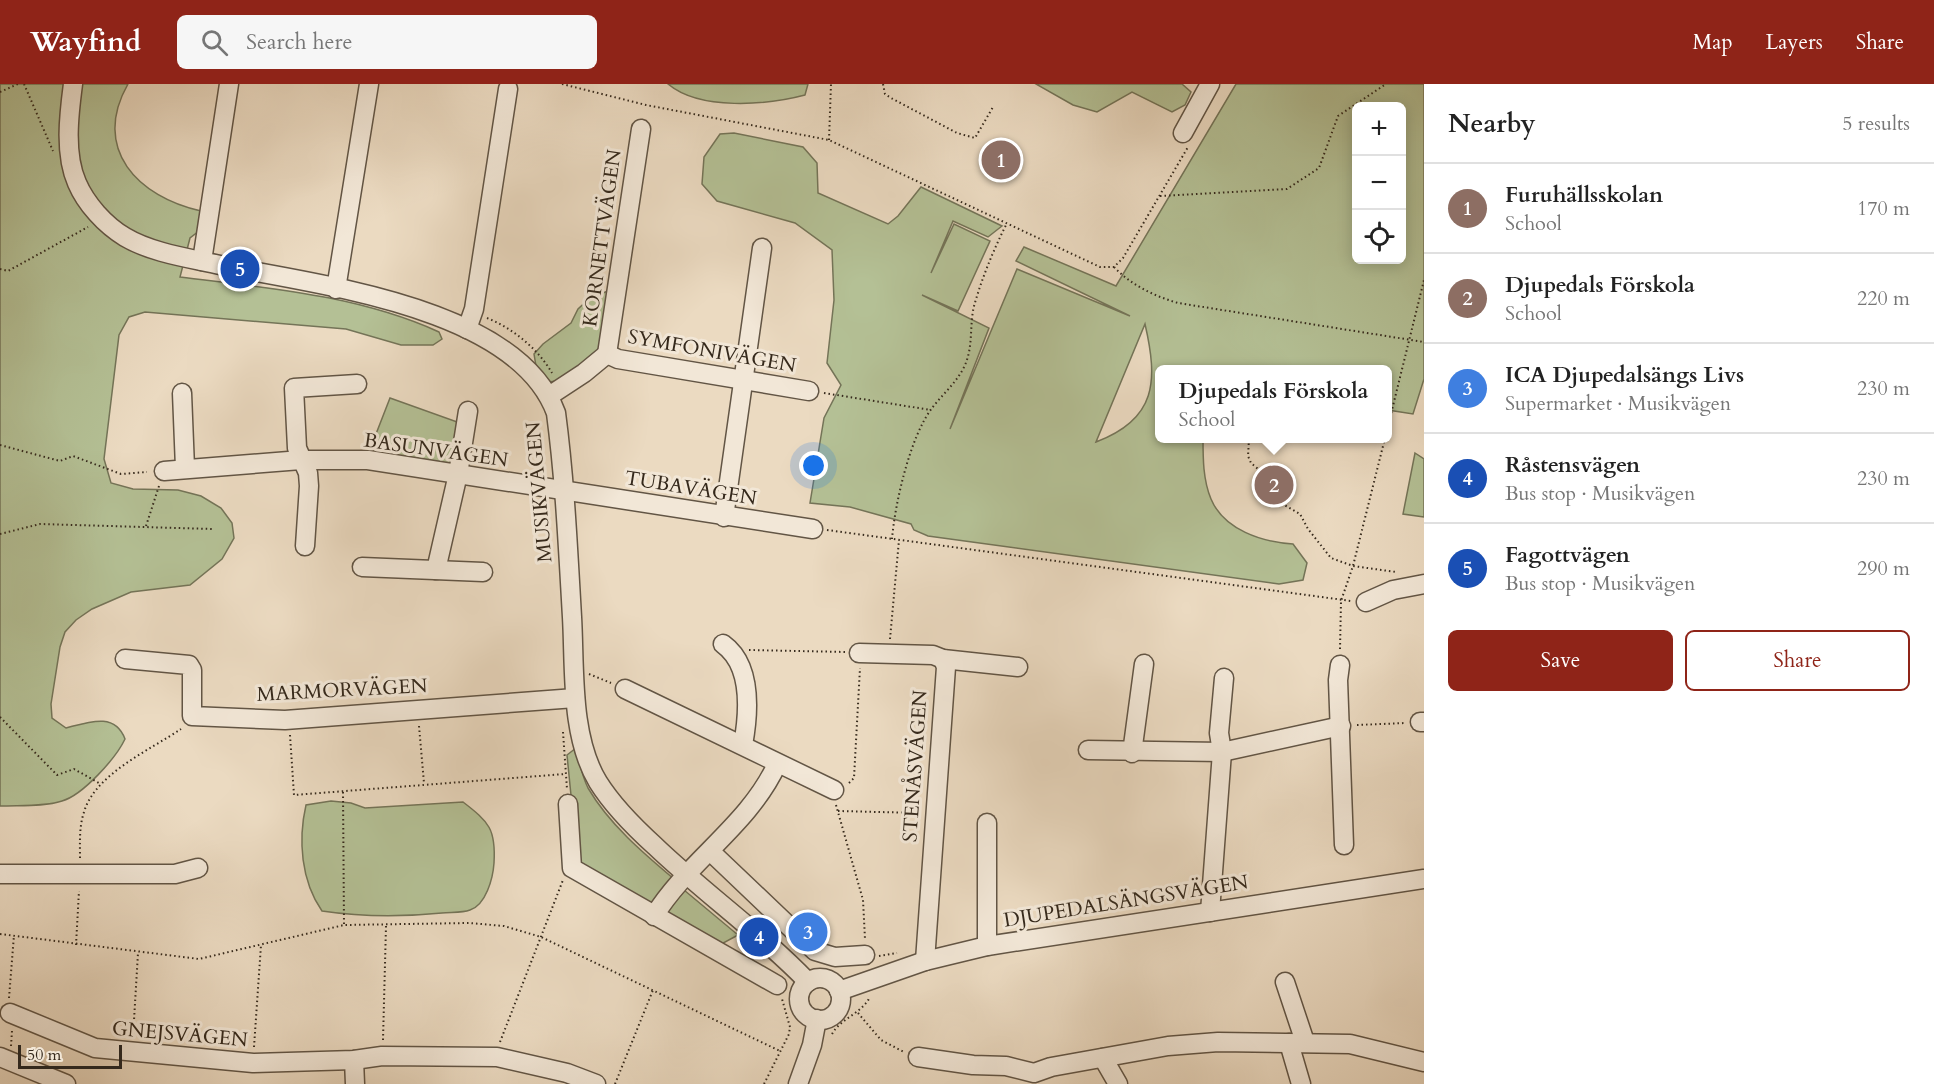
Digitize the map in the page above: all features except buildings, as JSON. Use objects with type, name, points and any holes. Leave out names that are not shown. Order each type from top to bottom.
[{"type":"street","name":"MUSIKVÄGEN","points":[[73,84],[69,119],[76,183],[104,222],[125,237],[149,247],[202,261],[388,301],[467,329],[501,346],[534,376],[549,396],[556,413],[564,491],[575,698],[587,754],[597,781],[634,826],[687,876],[808,982]]},
{"type":"street","points":[[202,261],[229,84]]},
{"type":"street","points":[[336,289],[369,84]]},
{"type":"street","points":[[1188,136],[1210,84]]},
{"type":"street","points":[[467,329],[474,309],[508,89]]},
{"type":"street","name":"KORNETTVÄGEN","points":[[607,354],[641,129]]},
{"type":"street","points":[[724,517],[762,248]]},
{"type":"street","name":"SYMFONIVÄGEN","points":[[549,396],[584,373],[607,354],[618,359],[809,391]]},
{"type":"street","points":[[305,546],[309,486],[308,473],[297,448],[294,388],[357,384]]},
{"type":"street","points":[[182,393],[185,468]]},
{"type":"street","points":[[436,570],[458,474],[468,411]]},
{"type":"street","name":"BASUNVÄGEN","points":[[164,471],[301,460],[368,460],[564,491]]},
{"type":"street","name":"TUBAVÄGEN","points":[[564,491],[813,529]]},
{"type":"street","points":[[362,567],[483,572]]},
{"type":"street","points":[[1366,602],[1393,590],[1424,584]]},
{"type":"street","points":[[723,644],[734,652],[740,662],[746,692],[743,745]]},
{"type":"street","points":[[860,653],[933,655],[943,659],[1018,667]]},
{"type":"street","points":[[125,659],[183,663],[189,666],[192,670],[192,716]]},
{"type":"street","name":"STENÅSVÄGEN","points":[[925,961],[946,667],[943,659]]},
{"type":"street","points":[[1132,753],[1144,664]]},
{"type":"street","points":[[1340,665],[1338,680],[1344,845]]},
{"type":"street","points":[[1210,912],[1222,752],[1219,733],[1224,678]]},
{"type":"street","points":[[625,689],[834,790]]},
{"type":"street","name":"MARMORVÄGEN","points":[[192,716],[289,719],[575,698]]},
{"type":"street","points":[[1089,750],[1132,753],[1222,752],[1341,726]]},
{"type":"street","points":[[654,916],[687,876],[754,804],[777,764]]},
{"type":"street","points":[[568,804],[572,868],[777,985]]},
{"type":"street","points":[[987,823],[987,946]]},
{"type":"street","points":[[711,852],[815,951],[835,957],[865,955]]},
{"type":"street","points":[[0,874],[80,872],[175,874],[198,868]]},
{"type":"street","name":"DJUPEDALSÄNGSVÄGEN","points":[[839,991],[925,961],[987,946],[1424,879]]},
{"type":"street","points":[[820,978],[828,980],[839,991],[841,1003],[838,1010],[829,1018],[817,1019],[806,1014],[800,1003],[801,991],[808,982],[820,978]]},
{"type":"street","points":[[1285,982],[1297,1043],[1301,1084]]},
{"type":"street","name":"GNEJSVÄGEN","points":[[10,1013],[95,1048],[133,1053],[254,1063],[354,1060],[382,1056],[497,1057],[567,1073],[596,1084]]},
{"type":"street","points":[[798,1084],[812,1045],[817,1019]]},
{"type":"street","points":[[918,1058],[973,1065],[1006,1066],[1030,1078],[1051,1067],[1168,1046],[1218,1042],[1350,1044],[1424,1062]]},
{"type":"street","points":[[0,1057],[66,1084]]},
{"type":"street","points":[[1102,1059],[1118,1084]]},
{"type":"street","points":[[354,1060],[355,1084]]},
{"type":"path","points":[[0,92],[18,84]]},
{"type":"path","points":[[562,84],[646,105],[829,140],[1006,225],[1100,267],[1114,267],[1123,258],[1160,196],[1188,136]]},
{"type":"path","points":[[590,90],[591,84]]},
{"type":"path","points":[[829,140],[831,84]]},
{"type":"path","points":[[883,84],[885,94],[891,98],[957,133],[975,138],[993,107]]},
{"type":"path","points":[[1160,196],[1287,189],[1319,168],[1338,116],[1386,84]]},
{"type":"path","points":[[0,268],[8,271],[93,225]]},
{"type":"path","points":[[892,539],[895,511],[903,481],[931,410],[963,369],[969,352],[974,308],[991,254],[1006,225]]},
{"type":"path","points":[[1114,267],[1125,279],[1163,299],[1178,303],[1424,342]]},
{"type":"path","points":[[1392,411],[1424,280]]},
{"type":"path","points":[[809,391],[931,410]]},
{"type":"path","points":[[1250,443],[1248,456],[1270,479],[1281,503],[1300,514],[1308,529],[1331,558],[1353,566],[1399,572]]},
{"type":"path","points":[[1340,665],[1341,601],[1353,566],[1384,443]]},
{"type":"path","points":[[0,446],[60,461],[73,456],[122,474],[164,471],[146,526]]},
{"type":"path","points":[[0,534],[40,524],[212,530]]},
{"type":"path","points":[[813,529],[1341,601],[1366,602]]},
{"type":"path","points":[[888,654],[899,540]]},
{"type":"path","points":[[740,662],[750,649],[860,653],[854,778],[841,789],[834,790],[863,900],[866,923],[865,955]]},
{"type":"path","points":[[575,668],[625,689]]},
{"type":"path","points":[[418,708],[424,784]]},
{"type":"path","points":[[76,945],[81,826],[84,809],[99,783],[183,727],[192,716]]},
{"type":"path","points":[[0,717],[57,775],[74,769],[99,783]]},
{"type":"path","points":[[289,719],[294,795],[565,774]]},
{"type":"path","points":[[1341,726],[1422,722]]},
{"type":"path","points":[[562,726],[568,804]]},
{"type":"path","points":[[343,792],[344,925]]},
{"type":"path","points":[[838,811],[934,814]]},
{"type":"path","points":[[497,1057],[500,1041],[564,876],[572,868]]},
{"type":"path","points":[[0,934],[200,959],[344,925],[469,923],[504,926],[541,937],[780,1051]]},
{"type":"path","points":[[382,1056],[386,926]]},
{"type":"path","points":[[254,1063],[261,945]]},
{"type":"path","points":[[133,1053],[138,953]]},
{"type":"path","points":[[830,1037],[841,1023],[858,1013],[872,995],[867,981]]},
{"type":"path","points":[[764,1084],[790,1027],[777,985]]},
{"type":"path","points":[[615,1084],[653,990]]},
{"type":"path","points":[[858,1013],[881,1040],[918,1058]]},
{"type":"green space","points":[[0,84],[128,84],[118,108],[115,129],[118,149],[127,167],[140,182],[158,194],[178,204],[201,211],[203,228],[190,238],[180,277],[279,289],[344,301],[408,319],[439,332],[442,339],[433,345],[401,345],[346,329],[145,312],[129,317],[119,335],[104,459],[111,483],[133,489],[178,490],[201,496],[221,508],[232,523],[234,538],[222,559],[190,585],[131,592],[92,609],[76,620],[65,632],[60,647],[51,704],[52,718],[66,728],[92,722],[108,722],[121,731],[125,739],[107,765],[89,784],[70,797],[47,804],[0,806]]},
{"type":"green space","points":[[668,84],[808,84],[805,95],[790,99],[734,103],[698,99]]},
{"type":"green space","points":[[1036,84],[1182,84],[1191,92],[1185,105],[1172,112],[1132,92],[1097,112],[1073,105]]},
{"type":"green space","points":[[1236,84],[1424,84],[1424,379],[1413,414],[1392,411],[1392,365],[1155,365],[1155,443],[1203,443],[1206,484],[1217,510],[1225,519],[1245,532],[1281,543],[1293,544],[1307,563],[1303,580],[1279,584],[928,536],[914,530],[911,524],[850,507],[810,503],[824,418],[841,385],[827,363],[834,300],[832,250],[795,223],[717,201],[702,184],[704,157],[720,134],[734,133],[803,147],[817,163],[818,193],[888,224],[898,216],[921,187],[1002,226],[988,237],[953,221],[931,273],[954,224],[990,241],[958,311],[922,295],[989,328],[950,429],[1017,269],[1130,316],[1016,261],[1024,247],[1116,286]],"holes":[[[1145,324],[1151,363],[1148,396],[1142,410],[1116,433],[1096,442]]]},
{"type":"green space","points":[[608,291],[600,354],[556,381],[549,382],[536,366],[534,354],[543,344],[571,323],[578,309],[590,298]]},
{"type":"green space","points":[[390,398],[460,423],[454,468],[369,452]]},
{"type":"green space","points":[[1415,453],[1424,459],[1424,517],[1403,514]]},
{"type":"green space","points":[[576,748],[584,779],[596,801],[627,837],[674,879],[649,907],[578,866],[567,755]]},
{"type":"green space","points":[[331,801],[351,803],[365,808],[463,802],[485,821],[494,842],[493,869],[484,897],[476,907],[460,912],[382,916],[322,911],[306,874],[302,832],[306,805]]},
{"type":"green space","points":[[684,890],[738,935],[716,947],[661,915]]},
{"type":"place","name":"Furuhällsskolan","points":[[1001,160]]},
{"type":"place","name":"Fagottvägen","points":[[240,269]]},
{"type":"place","name":"Djupedals Förskola","points":[[1274,485]]},
{"type":"place","name":"ICA Djupedalsängs Livs","points":[[808,932]]},
{"type":"place","name":"Råstensvägen","points":[[759,937]]}]
